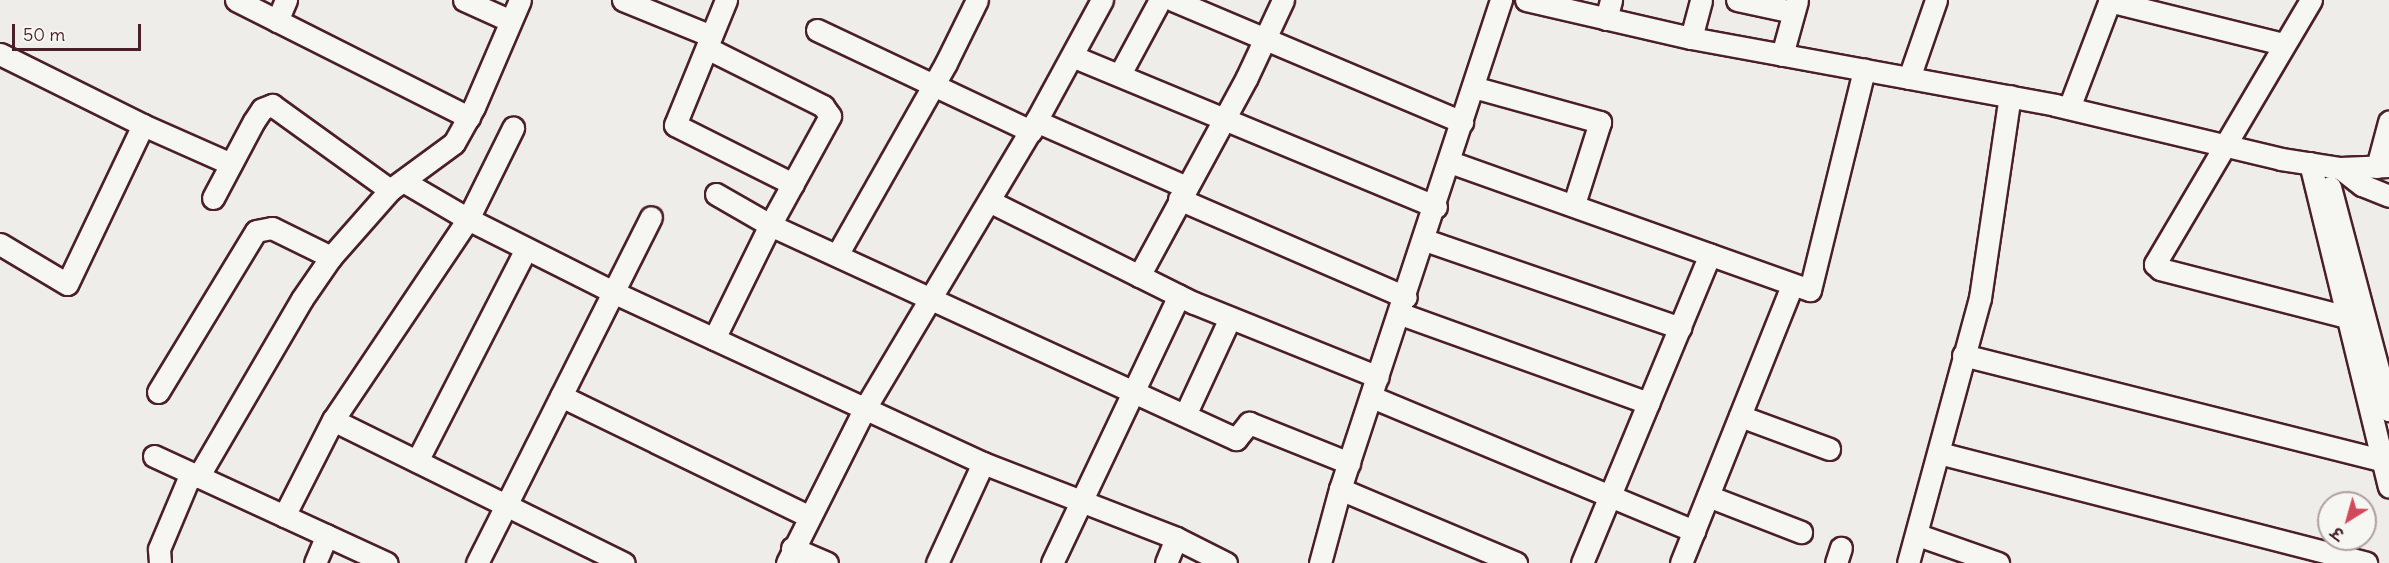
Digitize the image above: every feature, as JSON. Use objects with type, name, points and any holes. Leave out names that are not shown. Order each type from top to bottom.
[{"type":"street","points":[[236,0],[469,117]]},
{"type":"street","points":[[277,21],[286,0]]},
{"type":"street","points":[[464,0],[511,21]]},
{"type":"street","points":[[160,563],[159,549],[195,475],[302,299],[331,257],[397,185],[445,152],[469,117],[520,0]]},
{"type":"street","points":[[623,0],[709,42],[828,111],[828,122],[770,225],[714,339]]},
{"type":"street","points":[[726,0],[675,125],[793,184]]},
{"type":"street","points":[[837,255],[935,83],[977,0]]},
{"type":"street","points":[[827,563],[790,555],[865,408],[1034,126],[1102,0]]},
{"type":"street","points":[[1120,74],[1160,0]]},
{"type":"street","points":[[1173,0],[1264,41],[1462,122]]},
{"type":"street","points":[[1139,276],[1224,119],[1283,0]]},
{"type":"street","points":[[1320,563],[1340,489],[1436,207],[1500,0]]},
{"type":"street","points":[[1526,0],[1609,9],[1691,38],[2010,96],[2325,166],[2383,167],[2389,122]]},
{"type":"street","points":[[1691,38],[1701,0]]},
{"type":"street","points":[[1737,0],[1795,6],[1782,55]]},
{"type":"street","points":[[1909,78],[1936,0]]},
{"type":"street","points":[[2311,0],[2156,259],[2157,267],[2347,317]]},
{"type":"street","points":[[2069,108],[2110,1],[2283,44]]},
{"type":"street","points":[[817,30],[1183,193],[1403,305],[1648,403]]},
{"type":"street","points":[[0,54],[142,125],[231,164]]},
{"type":"street","points":[[1072,56],[1436,207]]},
{"type":"street","points":[[1450,162],[1574,204],[1810,290],[1864,70]]},
{"type":"street","points":[[1473,87],[1600,122],[1574,204]]},
{"type":"street","points":[[1908,563],[1918,536],[1987,261],[2010,96]]},
{"type":"street","points":[[213,198],[254,120],[262,110],[272,105],[397,185],[615,293],[983,463],[1176,538],[1226,563]]},
{"type":"street","points":[[0,244],[67,284],[142,125]]},
{"type":"street","points":[[284,516],[333,420],[468,219],[513,128]]},
{"type":"street","points":[[2325,166],[2362,185],[2389,195]]},
{"type":"street","points":[[2325,166],[2347,317],[2386,462],[2389,486]]},
{"type":"street","points":[[2325,166],[2389,410]]},
{"type":"street","points":[[716,194],[770,225],[1236,439],[1249,423],[1349,463]]},
{"type":"street","points":[[989,201],[1179,296],[1609,498],[1694,531]]},
{"type":"street","points":[[477,563],[508,506],[651,217]]},
{"type":"street","points":[[158,392],[256,231],[272,228],[331,257]]},
{"type":"street","points":[[1425,240],[1680,328]]},
{"type":"street","points":[[417,462],[526,249]]},
{"type":"street","points":[[1582,563],[1710,254]]},
{"type":"street","points":[[1681,563],[1792,285]]},
{"type":"street","points":[[1052,563],[1179,296]]},
{"type":"street","points":[[1185,415],[1230,318]]},
{"type":"street","points":[[1963,355],[2386,462]]},
{"type":"street","points":[[561,396],[808,516]]},
{"type":"street","points":[[1740,416],[1829,449]]},
{"type":"street","points":[[333,420],[624,563]]},
{"type":"street","points":[[1939,453],[2366,563]]},
{"type":"street","points":[[153,456],[387,563]]},
{"type":"street","points":[[937,563],[983,463]]},
{"type":"street","points":[[1340,489],[1516,563]]},
{"type":"street","points":[[1708,496],[1801,532]]},
{"type":"street","points":[[315,563],[327,535]]},
{"type":"street","points":[[1918,536],[1998,563]]},
{"type":"street","points":[[1166,563],[1176,538]]}]
